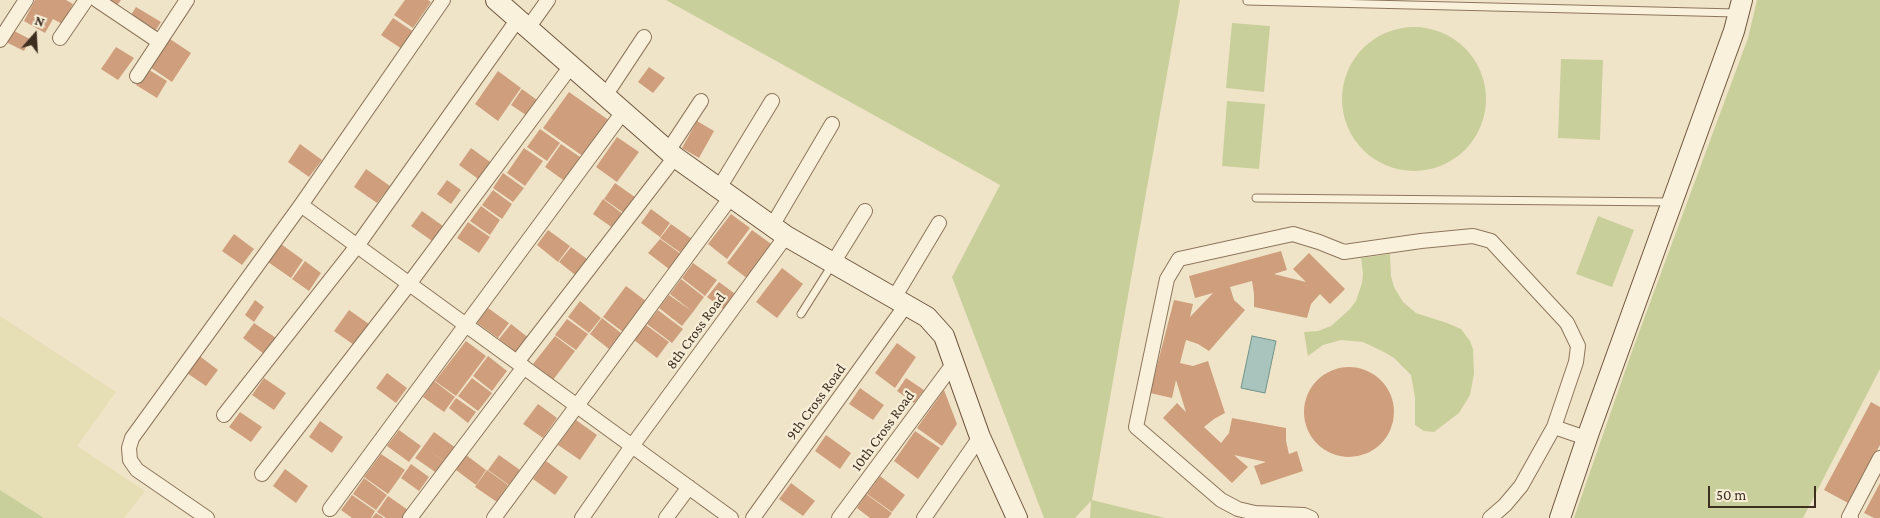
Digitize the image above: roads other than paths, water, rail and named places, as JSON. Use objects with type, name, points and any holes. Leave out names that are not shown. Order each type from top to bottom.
[{"type":"street","points":[[0,40],[26,0]]},
{"type":"street","points":[[60,38],[86,0]]},
{"type":"street","points":[[97,0],[158,42]]},
{"type":"street","points":[[137,76],[187,0]]},
{"type":"street","points":[[208,518],[136,470],[130,460],[132,438],[301,205],[443,0]]},
{"type":"street","points":[[496,0],[672,154],[725,193],[779,231],[927,317],[944,336],[980,437],[1016,517]]},
{"type":"street","points":[[224,415],[357,246],[523,24],[548,0]]},
{"type":"street","points":[[1560,518],[1671,202],[1734,31],[1740,7]]},
{"type":"street","points":[[605,96],[644,37]]},
{"type":"street","points":[[262,474],[409,284],[571,66]]},
{"type":"street","points":[[410,518],[672,154],[701,101]]},
{"type":"street","points":[[494,518],[578,406],[725,193],[772,101]]},
{"type":"street","points":[[330,510],[464,325],[623,112]]},
{"type":"street","name":"8th Cross Road","points":[[582,518],[779,231],[832,124]]},
{"type":"street","points":[[301,205],[731,518]]},
{"type":"street","points":[[833,263],[865,211]]},
{"type":"street","name":"9th Cross Road","points":[[753,518],[900,302],[939,223]]},
{"type":"street","points":[[1311,518],[1304,515],[1255,513],[1238,509],[1221,500],[1136,427],[1166,278],[1179,259],[1293,234],[1344,252],[1473,236],[1491,241],[1567,323],[1578,346],[1576,362],[1555,424],[1521,486],[1505,505],[1490,518]]},
{"type":"street","name":"10th Cross Road","points":[[839,518],[954,363]]},
{"type":"street","points":[[1555,424],[1588,435]]},
{"type":"street","points":[[924,518],[980,437]]},
{"type":"street","points":[[1851,518],[1849,517],[1880,458]]},
{"type":"street","points":[[666,518],[689,487]]},
{"type":"lane","points":[[1247,1],[1699,14],[1740,7]]},
{"type":"lane","points":[[1256,198],[1671,202]]},
{"type":"lane","points":[[801,314],[833,263]]},
{"type":"water","points":[[1252,336],[1276,341],[1265,393],[1241,388]]}]
